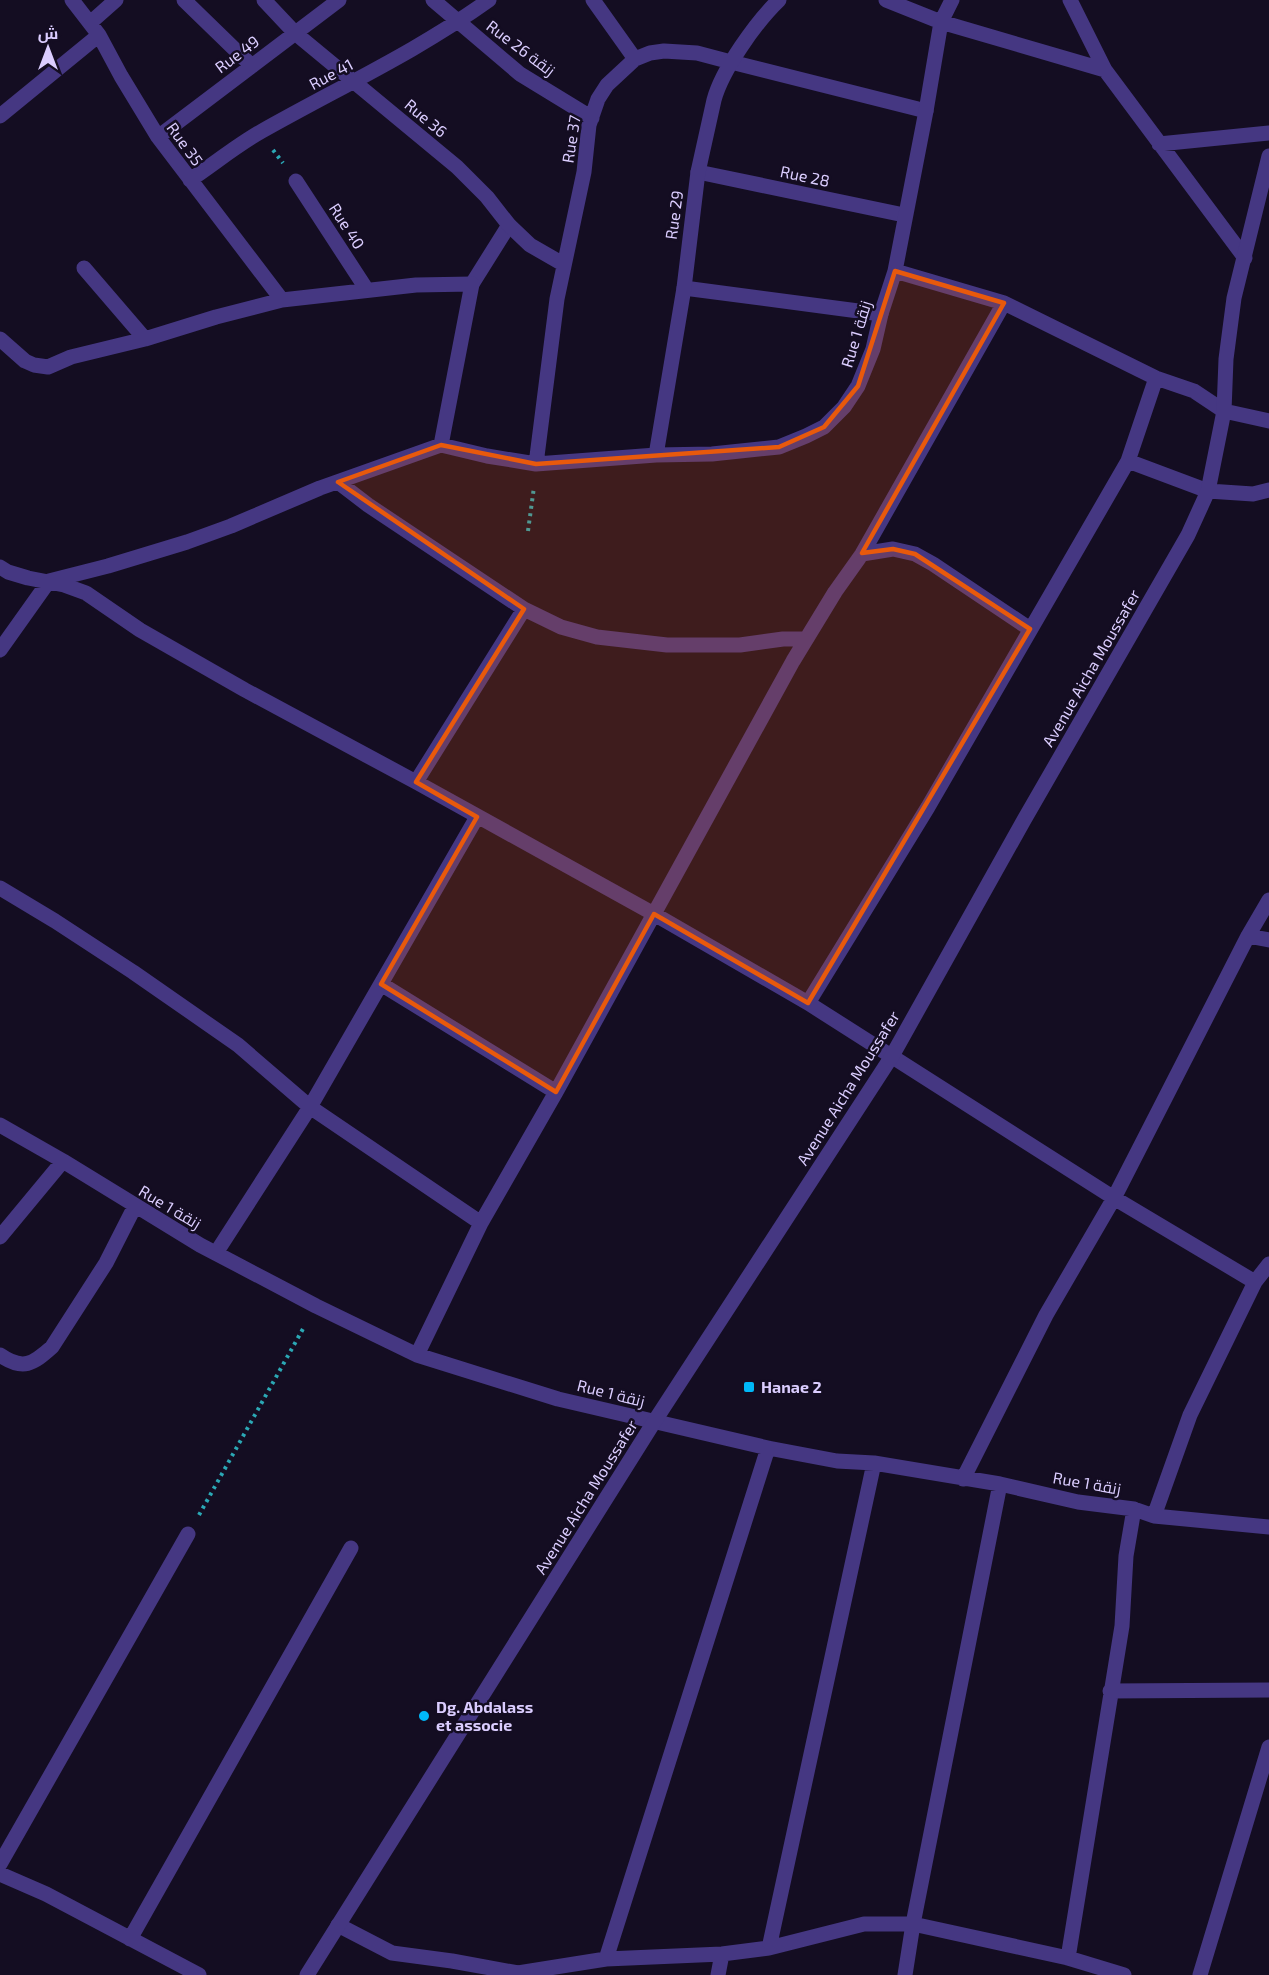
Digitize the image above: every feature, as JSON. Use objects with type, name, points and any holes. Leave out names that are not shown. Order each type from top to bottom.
[{"type":"street","name":"Rue 35","points":[[72,0],[95,29],[158,137],[282,300]]},
{"type":"street","points":[[0,116],[95,29],[116,0]]},
{"type":"street","points":[[184,0],[252,66]]},
{"type":"street","name":"Rue 36","points":[[264,0],[295,33],[457,167],[530,245],[563,264]]},
{"type":"street","name":"Rue 49","points":[[158,137],[339,0]]},
{"type":"street","name":"Rue 26 زنقة","points":[[433,0],[520,75],[592,118]]},
{"type":"street","name":"Rue 41","points":[[190,180],[260,132],[354,83],[458,23],[489,0]]},
{"type":"street","points":[[593,0],[635,59]]},
{"type":"street","name":"Rue 29","points":[[656,455],[684,288],[698,172],[716,91],[763,6],[779,0]]},
{"type":"street","points":[[886,0],[941,22],[1105,70]]},
{"type":"street","name":"Rue 1 زنقة","points":[[441,445],[536,464],[656,455],[712,454],[778,447],[824,427],[844,407],[858,386],[873,349],[881,314],[895,271],[904,215],[927,111],[941,22],[952,0]]},
{"type":"street","points":[[1071,0],[1105,70],[1245,258]]},
{"type":"street","name":"Rue 37","points":[[536,464],[563,264],[584,172],[586,141],[598,99],[607,85],[635,59],[664,51],[697,53],[927,111]]},
{"type":"street","points":[[1159,144],[1269,133]]},
{"type":"street","name":"Avenue Aicha Moussafer","points":[[307,1975],[654,1422],[892,1056],[1024,820],[1188,535],[1208,491],[1224,411],[1226,358],[1234,298],[1269,156]]},
{"type":"street","name":"Rue 28","points":[[698,172],[904,215]]},
{"type":"street","name":"Rue 40","points":[[296,181],[367,290]]},
{"type":"street","points":[[0,650],[49,581],[187,542],[338,482],[441,445],[472,284],[510,225]]},
{"type":"street","points":[[84,268],[145,339]]},
{"type":"street","points":[[895,271],[1004,303],[1156,378],[1194,392],[1224,411],[1269,421]]},
{"type":"street","points":[[0,339],[25,361],[48,367],[71,357],[145,339],[282,300],[416,285],[472,284]]},
{"type":"street","points":[[684,288],[881,314]]},
{"type":"street","points":[[417,1355],[481,1223],[556,1092],[806,639],[862,554],[1004,303]]},
{"type":"street","points":[[808,1003],[928,807],[1128,461],[1156,378]]},
{"type":"street","points":[[1128,461],[1208,491],[1253,494],[1269,490]]},
{"type":"street","points":[[338,482],[368,505],[524,609],[573,631],[597,637],[667,645],[740,645],[783,639],[806,639]]},
{"type":"street","points":[[862,554],[893,549],[915,554],[1030,629]]},
{"type":"street","points":[[0,567],[8,572],[49,581],[86,593],[140,630],[190,659],[654,914],[808,1003],[1114,1198],[1255,1282]]},
{"type":"street","points":[[416,782],[524,609]]},
{"type":"street","points":[[216,1253],[310,1107],[477,817]]},
{"type":"street","points":[[0,888],[133,972],[228,1039],[310,1107],[481,1223]]},
{"type":"street","points":[[963,1479],[1046,1315],[1114,1198],[1248,936],[1269,900]]},
{"type":"street","points":[[1248,936],[1269,940]]},
{"type":"street","points":[[381,984],[556,1092]]},
{"type":"street","name":"Rue 1 زنقة","points":[[0,1125],[216,1253],[316,1306],[417,1355],[558,1399],[768,1448],[837,1461],[874,1463],[1000,1484],[1077,1502],[1134,1509],[1154,1516],[1269,1527]]},
{"type":"street","points":[[0,1237],[63,1161]]},
{"type":"street","points":[[0,1355],[10,1362],[26,1365],[40,1358],[52,1347],[106,1263],[135,1206]]},
{"type":"street","points":[[1154,1516],[1190,1415],[1255,1282],[1269,1264]]},
{"type":"street","points":[[606,1959],[768,1448]]},
{"type":"street","points":[[769,1948],[874,1463]]},
{"type":"street","points":[[905,1975],[913,1924],[1000,1484]]},
{"type":"street","points":[[1068,1958],[1122,1626],[1126,1556],[1134,1509]]},
{"type":"street","points":[[0,1864],[189,1534]]},
{"type":"street","points":[[130,1939],[351,1548]]},
{"type":"street","points":[[1110,1691],[1269,1690]]},
{"type":"street","points":[[1200,1975],[1269,1747]]},
{"type":"street","points":[[0,1874],[46,1894],[199,1975]]},
{"type":"street","points":[[338,1925],[392,1953],[452,1961],[518,1974],[606,1959],[722,1954],[769,1948],[864,1924],[913,1924],[1068,1958],[1124,1975]]},
{"type":"street","points":[[718,1975],[722,1954]]},
{"type":"path","points":[[260,132],[296,181]]},
{"type":"path","points":[[528,531],[536,464]]},
{"type":"path","points":[[189,1534],[316,1306]]},
{"type":"highlighted area","points":[[895,271],[1004,303],[862,553],[893,549],[915,554],[1030,629],[808,1003],[654,914],[556,1092],[381,984],[477,817],[416,782],[524,609],[338,482],[441,445],[536,464],[779,447],[824,427],[858,386]]},
{"type":"place","name":"Hanae 2","points":[[749,1387]]},
{"type":"place","name":"Dg. Abdalass et associe","points":[[424,1716]]}]
